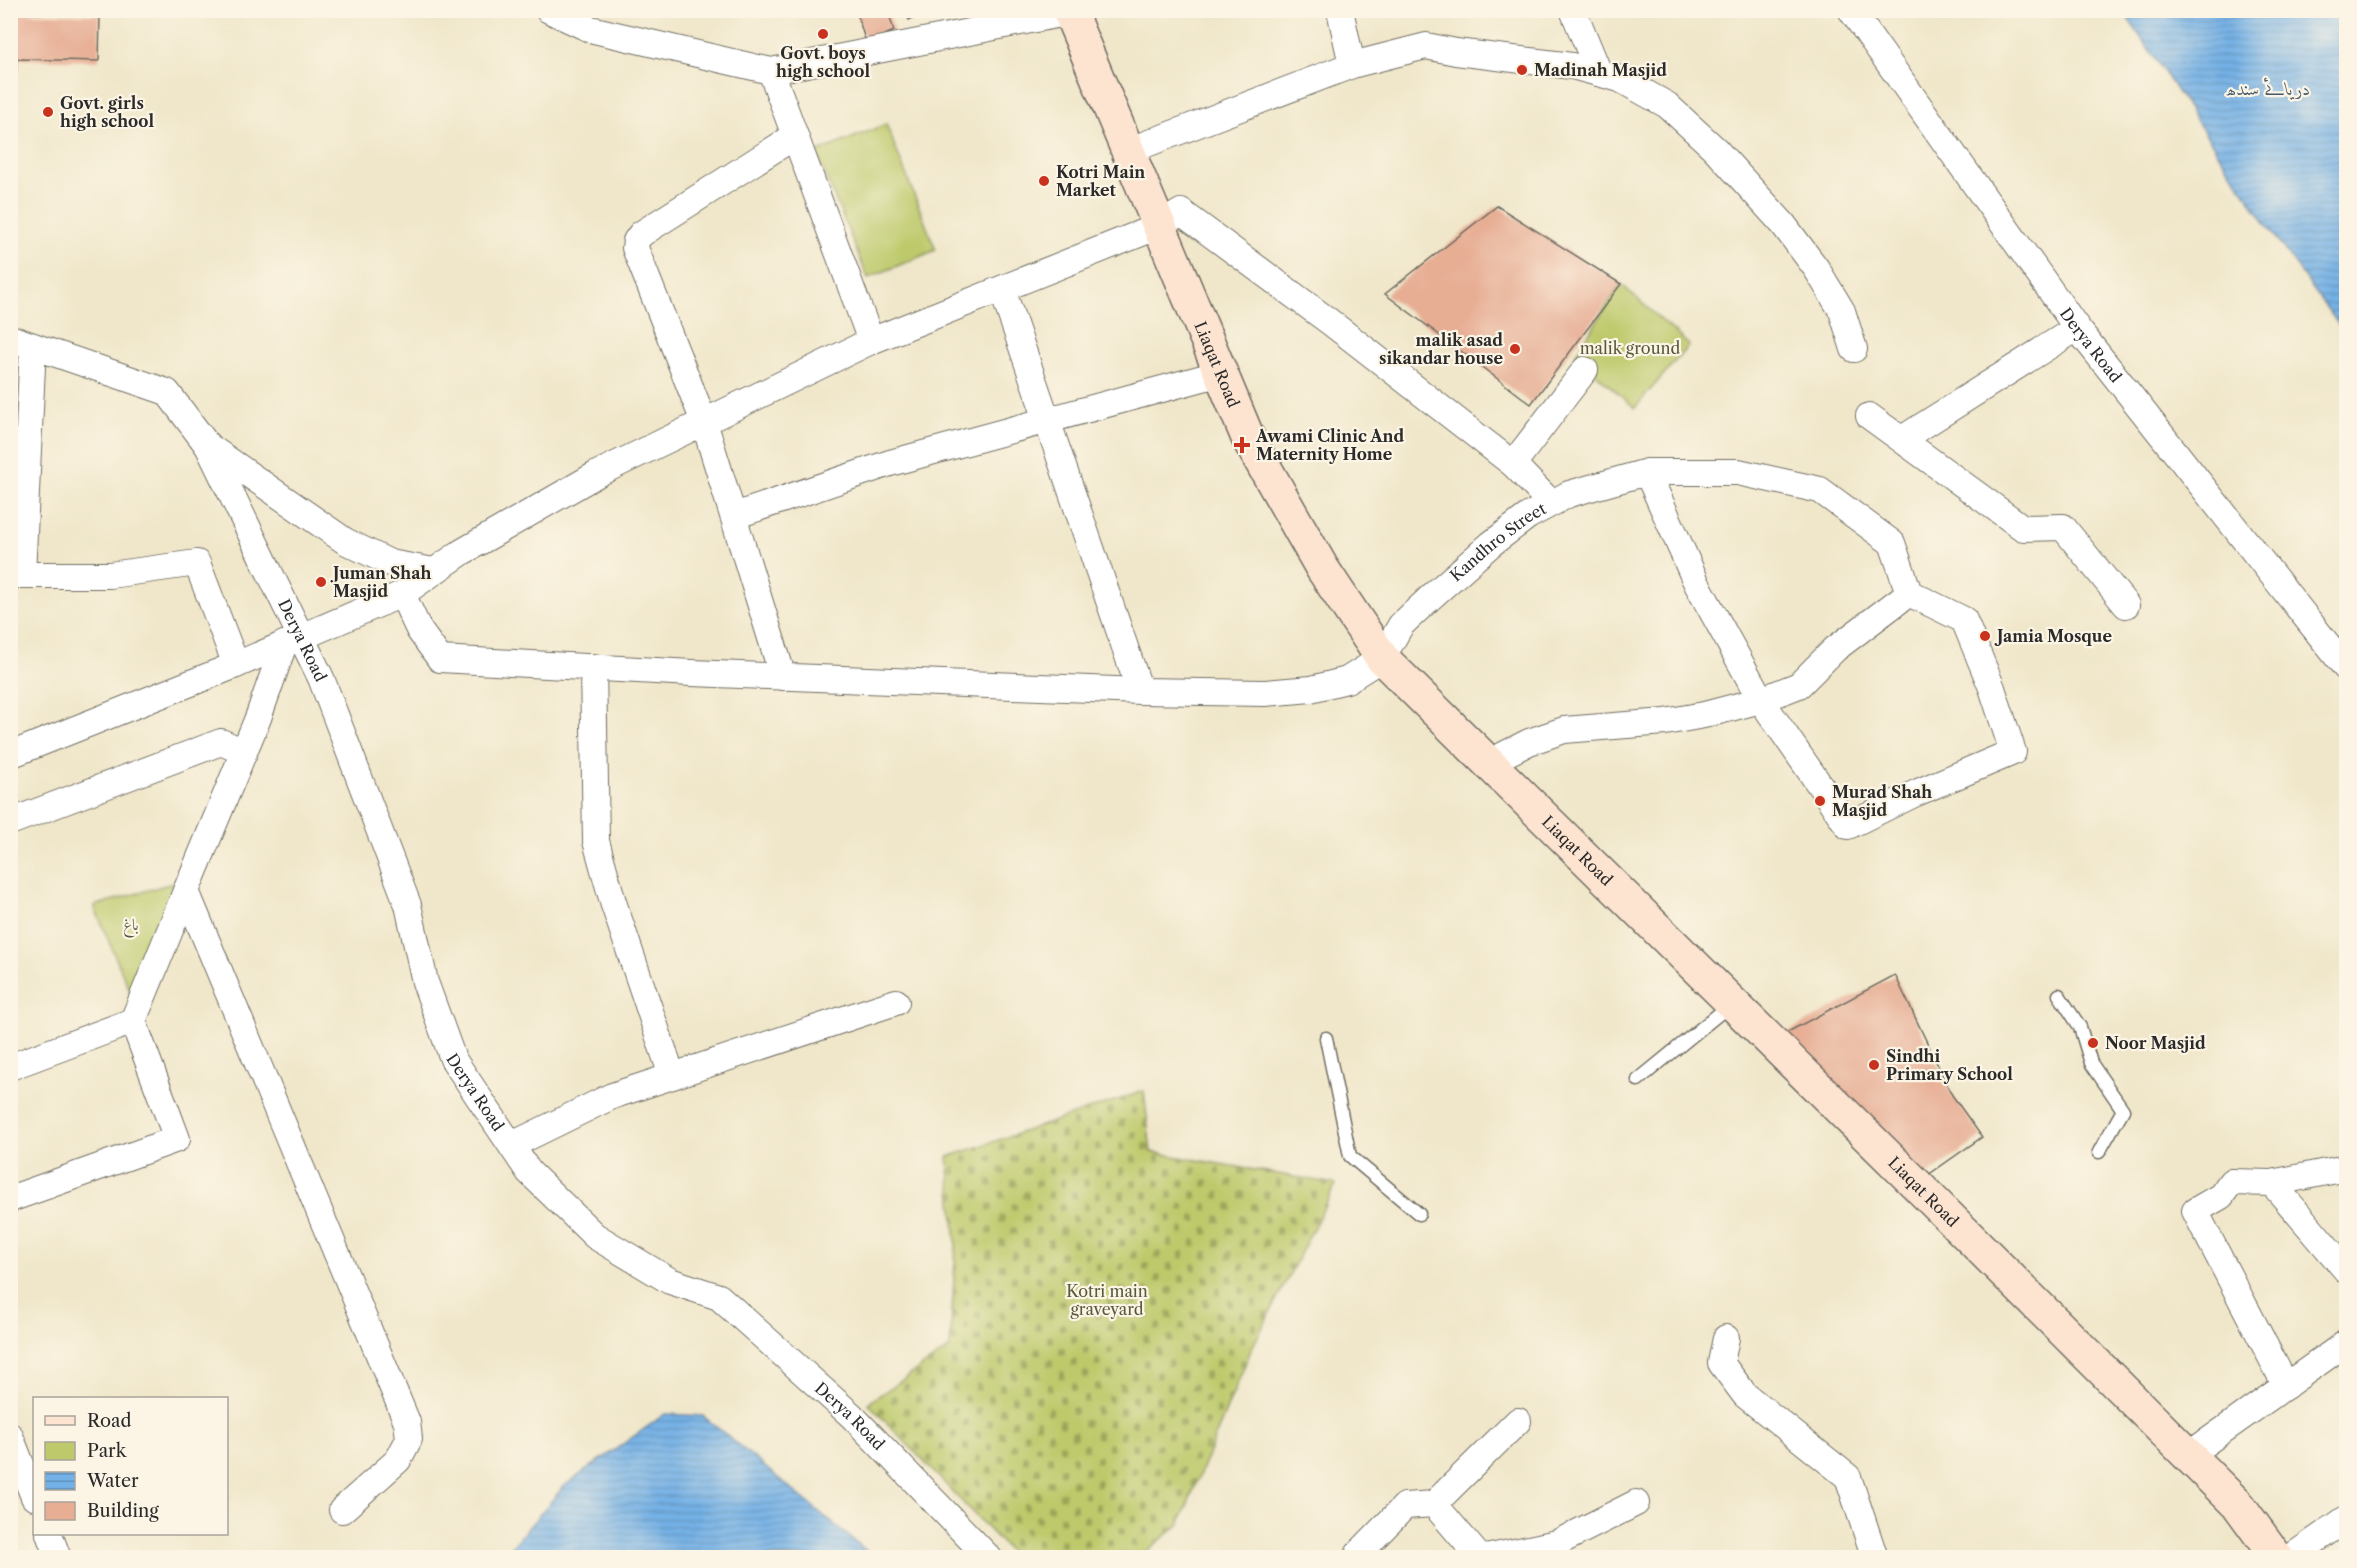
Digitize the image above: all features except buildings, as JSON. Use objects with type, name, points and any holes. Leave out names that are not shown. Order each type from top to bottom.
[{"type":"street","points":[[549,10],[590,29],[771,71],[1074,11]]},
{"type":"street","points":[[1340,10],[1352,65]]},
{"type":"street","points":[[1573,10],[1599,73]]},
{"type":"street","name":"Derya Road","points":[[1851,10],[2077,328],[2346,668]]},
{"type":"street","name":"Liaqat Road","points":[[1074,11],[1128,151],[1248,438],[1322,568],[1382,658],[2240,1507],[2277,1557]]},
{"type":"street","points":[[1128,151],[1352,65],[1426,46],[1456,52],[1572,66],[1599,73],[1620,79],[1667,105],[1715,149],[1783,224],[1816,268],[1842,311],[1854,349]]},
{"type":"street","points":[[771,71],[871,341]]},
{"type":"street","points":[[783,677],[705,422],[635,248],[636,241],[641,234],[795,136]]},
{"type":"street","points":[[10,754],[236,665],[402,594],[462,552],[599,473],[871,341],[1159,226],[1181,212],[1330,322],[1513,464],[1551,504]]},
{"type":"street","points":[[1002,289],[1140,690]]},
{"type":"street","points":[[1902,439],[2077,328]]},
{"type":"street","points":[[236,665],[197,563],[110,575],[16,575],[22,342],[167,392],[208,447],[345,541],[390,563],[434,572]]},
{"type":"street","points":[[1513,464],[1585,370]]},
{"type":"street","points":[[734,516],[890,463],[1221,373]]},
{"type":"street","points":[[1869,416],[2024,528],[2063,527],[2126,605]]},
{"type":"street","name":"Derya Road","points":[[208,447],[293,640],[321,678],[408,905],[425,982],[453,1059],[529,1172],[595,1236],[670,1281],[719,1297],[852,1416],[989,1557]]},
{"type":"street","points":[[1488,763],[1529,742],[1564,730],[1665,722],[1704,715],[1761,700],[1799,685],[1835,649],[1909,593],[1964,620],[1992,688],[2013,752],[1916,793],[1848,826],[1761,700],[1697,584],[1647,472]]},
{"type":"street","name":"Kandhro Street","points":[[1382,658],[1401,626],[1458,572],[1528,516],[1569,494],[1647,472],[1738,472],[1820,490],[1892,543],[1909,593]]},
{"type":"street","points":[[402,594],[419,630],[440,659],[783,677],[1265,693],[1311,689],[1347,680],[1382,658]]},
{"type":"street","points":[[10,1199],[177,1139],[133,1021],[244,752],[293,640]]},
{"type":"street","points":[[593,667],[596,841],[613,902],[672,1076]]},
{"type":"street","points":[[10,822],[221,742],[244,752]]},
{"type":"street","points":[[186,891],[407,1422],[409,1439],[398,1460],[342,1510]]},
{"type":"street","points":[[512,1144],[612,1096],[896,1002]]},
{"type":"street","points":[[10,1067],[133,1021]]},
{"type":"street","points":[[2286,1386],[2195,1211],[2221,1196],[2230,1182],[2272,1183],[2346,1168]]},
{"type":"street","points":[[2272,1183],[2346,1270]]},
{"type":"street","points":[[1726,1338],[1721,1363],[1745,1395],[1848,1477],[1875,1557]]},
{"type":"street","points":[[2187,1456],[2346,1343]]},
{"type":"street","points":[[1359,1553],[1406,1506],[1434,1504],[1518,1421]]},
{"type":"street","points":[[10,1436],[33,1494]]},
{"type":"street","points":[[1486,1557],[1557,1544],[1636,1503]]},
{"type":"street","points":[[1434,1504],[1480,1557]]},
{"type":"street","points":[[2290,1557],[2346,1519]]},
{"type":"street","points":[[50,1535],[58,1557]]},
{"type":"lane","points":[[2059,995],[2080,1027],[2091,1063],[2123,1110],[2099,1152]]},
{"type":"lane","points":[[1638,1080],[1731,1004]]},
{"type":"lane","points":[[1326,1038],[1350,1156],[1419,1214]]},
{"type":"green space","points":[[886,124],[936,250],[868,278],[816,153]]},
{"type":"green space","name":"malik ground","points":[[1621,284],[1689,345],[1635,408],[1575,355]]},
{"type":"green space","name":"باغ","points":[[176,882],[132,996],[94,906]]},
{"type":"green space","name":"Kotri main graveyard","points":[[1144,1091],[1151,1152],[1336,1184],[1251,1350],[1179,1525],[1139,1557],[1015,1557],[868,1403],[950,1348],[956,1243],[948,1157]]},
{"type":"water","name":"دریائے سندھ","points":[[2123,11],[2346,11],[2346,335],[2266,224]]},
{"type":"water","points":[[665,1414],[703,1416],[874,1557],[503,1557],[564,1486]]},
{"type":"place","name":"Govt. boys high school","points":[[823,34]]},
{"type":"place","name":"Madinah Masjid","points":[[1522,70]]},
{"type":"place","name":"Govt. girls high school","points":[[48,112]]},
{"type":"place","name":"Kotri Main Market","points":[[1044,181]]},
{"type":"place","name":"malik asad sikandar house","points":[[1515,349]]},
{"type":"place","name":"Awami Clinic And Maternity Home","points":[[1242,445]]},
{"type":"place","name":"Juman Shah Masjid","points":[[321,582]]},
{"type":"place","name":"Jamia Mosque","points":[[1985,636]]},
{"type":"place","name":"Murad Shah Masjid","points":[[1820,801]]},
{"type":"place","name":"Noor Masjid","points":[[2093,1043]]},
{"type":"place","name":"Sindhi Primary School","points":[[1874,1065]]}]
